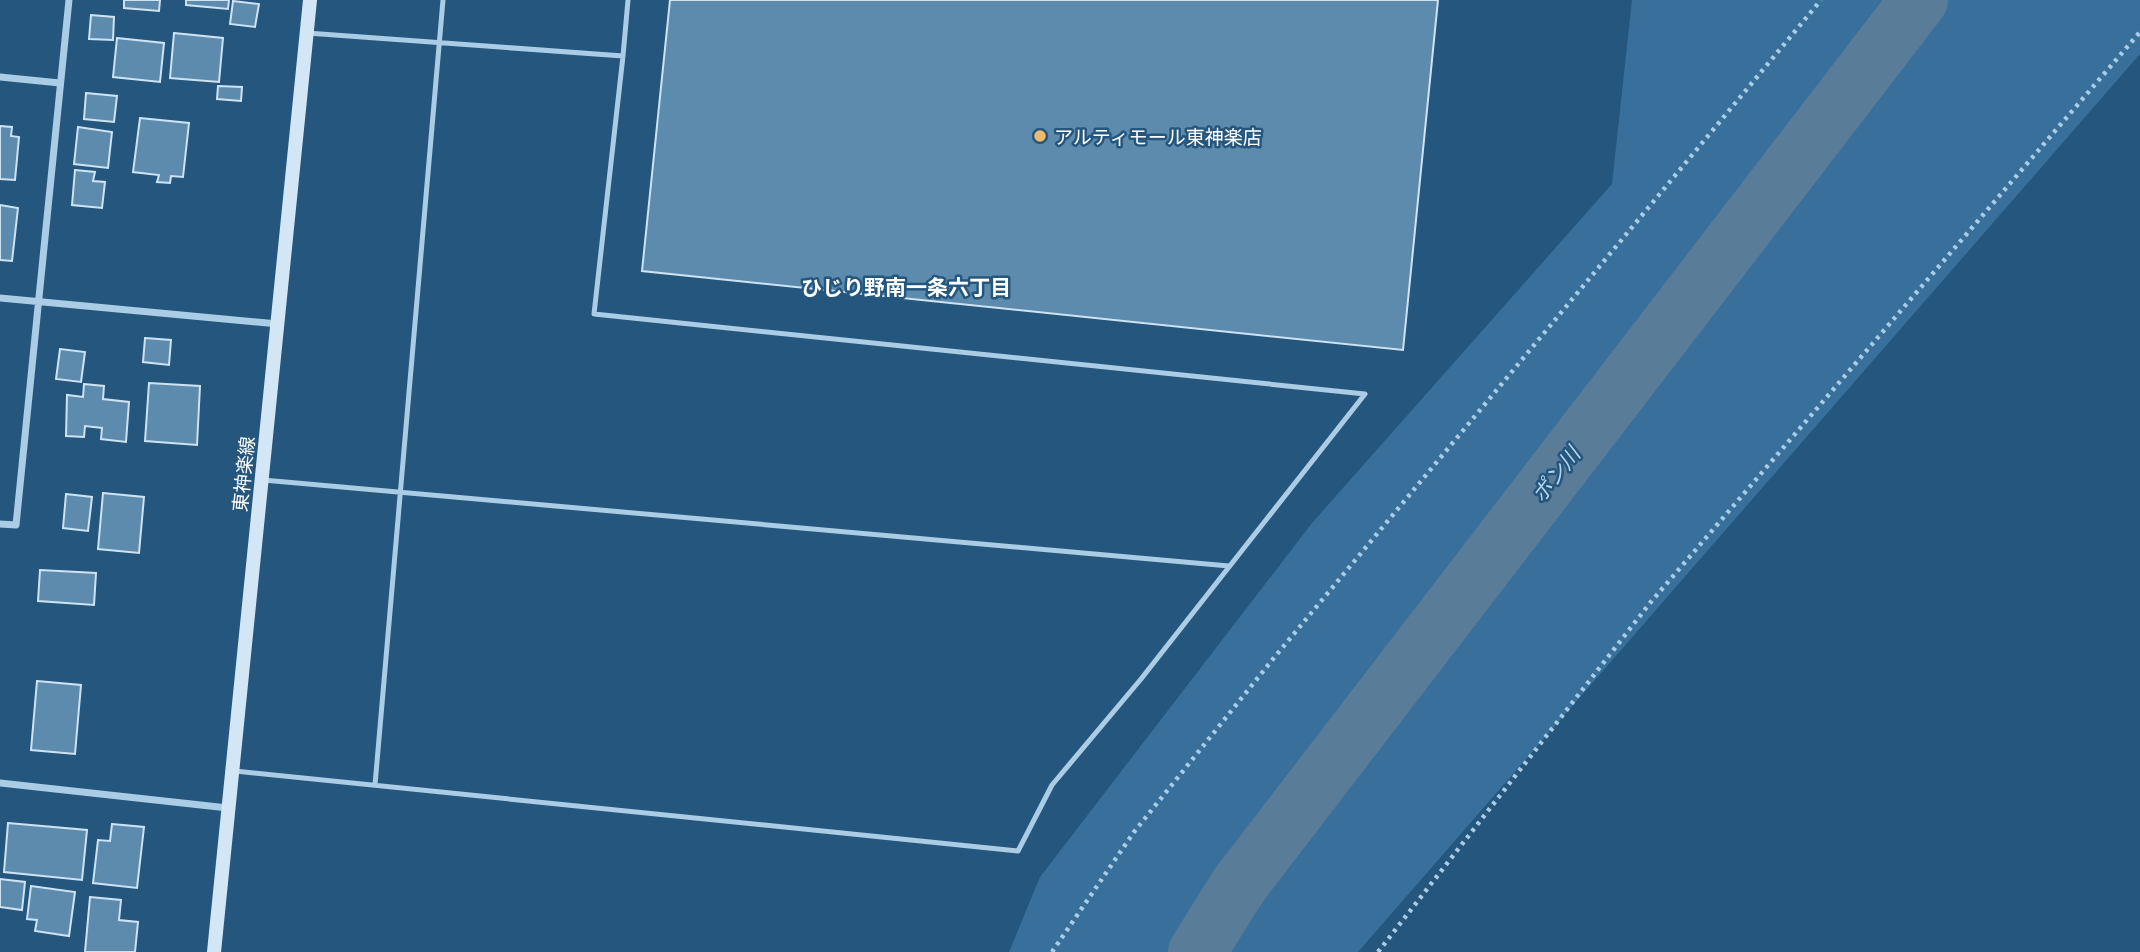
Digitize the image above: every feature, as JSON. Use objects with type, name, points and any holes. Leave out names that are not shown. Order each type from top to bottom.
[{"type":"main road","name":"東神楽線","points":[[214,952],[310,0]]},
{"type":"street","points":[[0,524],[16,525],[69,0]]},
{"type":"street","points":[[0,77],[60,83]]},
{"type":"street","points":[[0,298],[278,324]]},
{"type":"street","points":[[0,783],[229,808]]},
{"type":"lane","points":[[375,785],[443,0]]},
{"type":"lane","points":[[233,770],[1018,851],[1052,785],[1141,679],[1364,394],[594,314],[628,0]]},
{"type":"lane","points":[[307,33],[623,56]]},
{"type":"lane","points":[[262,479],[1229,566]]},
{"type":"path","points":[[1052,952],[1134,832],[1273,659],[1821,0]]},
{"type":"path","points":[[1378,952],[1650,603],[2140,32]]},
{"type":"shaded area","points":[[1632,0],[2140,0],[2140,54],[1358,952],[1009,952],[1040,877],[1312,523],[1612,184]]},
{"type":"building","points":[[124,0],[160,0],[159,11],[124,8]]},
{"type":"building","points":[[186,0],[229,0],[228,9],[186,5]]},
{"type":"building","name":"アルティモール東神楽店","points":[[670,0],[1438,0],[1403,350],[642,271]]},
{"type":"building","points":[[233,1],[259,4],[255,27],[230,24]]},
{"type":"building","points":[[91,15],[114,17],[113,40],[89,39]]},
{"type":"building","points":[[174,33],[223,38],[219,82],[170,78]]},
{"type":"building","points":[[117,38],[164,43],[160,82],[113,77]]},
{"type":"building","points":[[218,86],[242,87],[241,101],[217,99]]},
{"type":"building","points":[[86,93],[117,96],[114,122],[84,119]]},
{"type":"building","points":[[140,118],[189,123],[183,177],[171,176],[170,183],[157,182],[159,175],[133,172]]},
{"type":"building","points":[[0,126],[12,127],[11,136],[19,137],[15,180],[0,179]]},
{"type":"building","points":[[78,127],[112,132],[108,168],[74,164]]},
{"type":"building","points":[[75,170],[95,172],[93,181],[105,182],[102,208],[72,205]]},
{"type":"building","points":[[0,205],[18,208],[12,261],[0,260]]},
{"type":"building","points":[[145,338],[171,340],[169,365],[143,362]]},
{"type":"building","points":[[60,349],[85,352],[81,382],[56,379]]},
{"type":"building","points":[[149,383],[200,386],[197,445],[145,441]]},
{"type":"building","points":[[84,384],[104,386],[103,399],[129,402],[126,442],[101,439],[102,428],[85,426],[84,437],[66,436],[67,395],[83,397]]},
{"type":"building","points":[[103,493],[144,497],[139,553],[98,549]]},
{"type":"building","points":[[66,494],[92,497],[88,531],[63,528]]},
{"type":"building","points":[[40,570],[96,573],[94,605],[38,601]]},
{"type":"building","points":[[37,681],[81,685],[75,754],[31,750]]},
{"type":"building","points":[[8,823],[87,830],[82,880],[4,872]]},
{"type":"building","points":[[112,824],[144,827],[137,888],[93,883],[98,840],[110,841]]},
{"type":"building","points":[[0,879],[25,882],[22,910],[0,907]]},
{"type":"building","points":[[31,886],[75,892],[69,936],[35,931],[37,920],[27,919]]},
{"type":"building","points":[[90,897],[121,900],[119,920],[138,922],[135,952],[85,952]]},
{"type":"waterway","name":"ポン川","points":[[1197,952],[1239,885],[1919,0]]},
{"type":"place","name":"アルティモール東神楽店","points":[[1040,136]]},
{"type":"district","name":"ひじり野南一条六丁目","points":[[906,286]]}]
